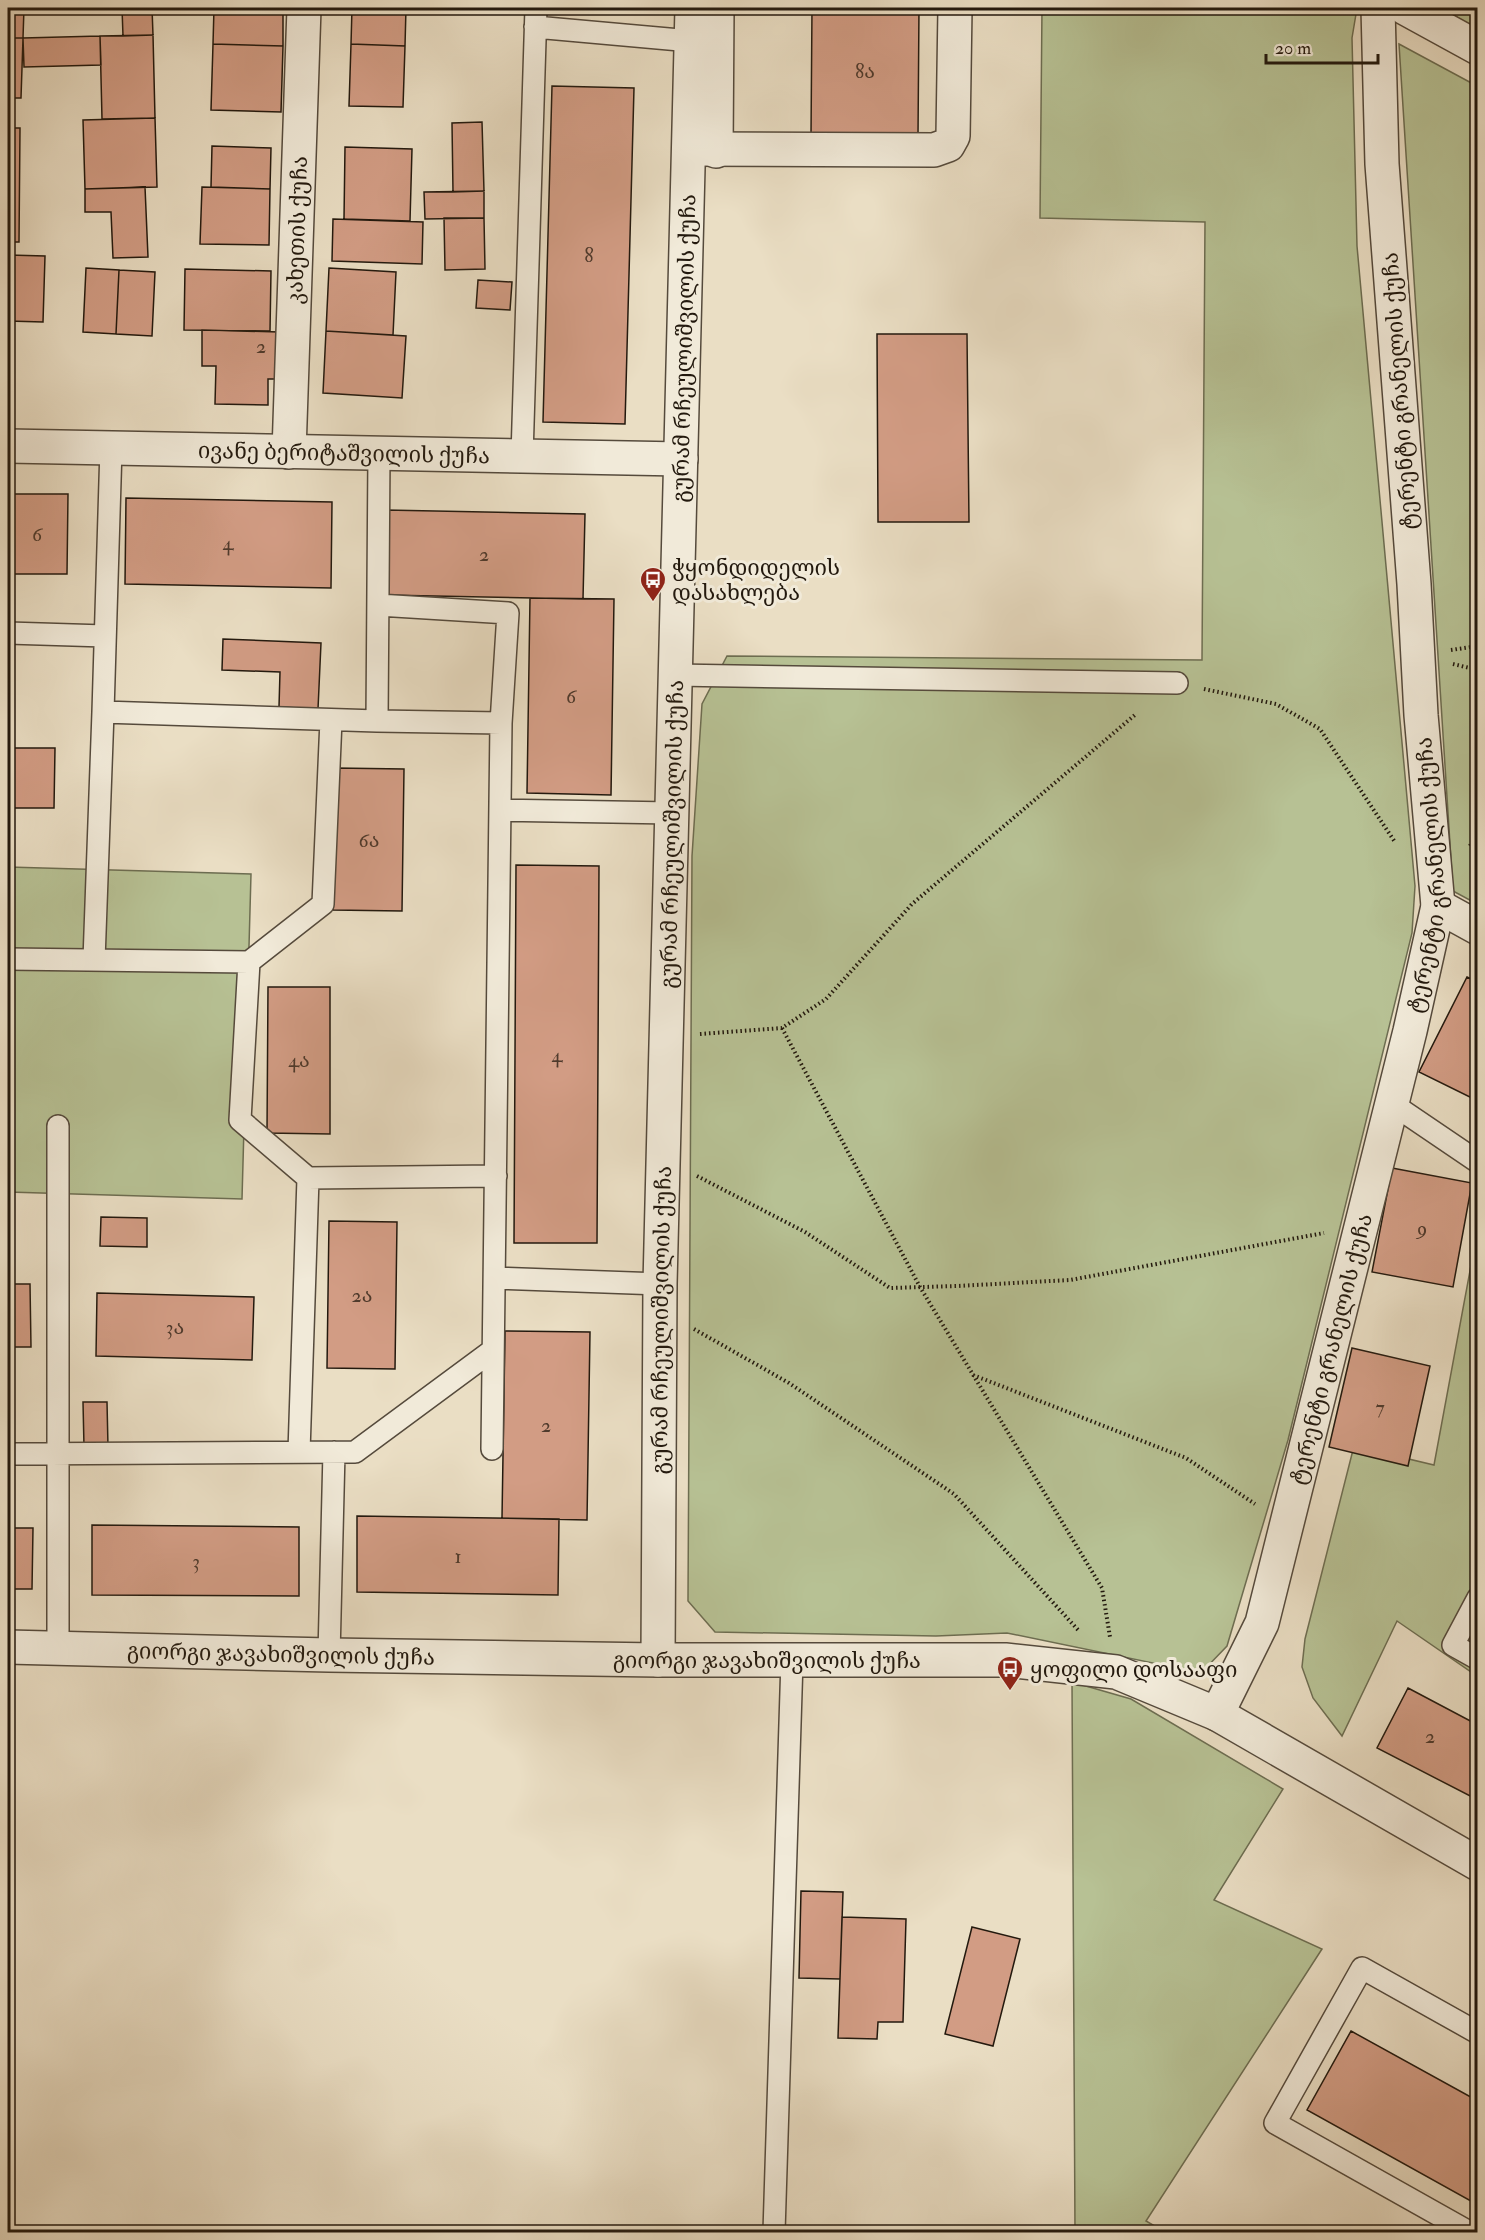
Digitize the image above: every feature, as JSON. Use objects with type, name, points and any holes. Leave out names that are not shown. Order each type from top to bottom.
[{"type":"street","name":"კახეთის ქუჩა","points":[[290,452],[304,8]]},
{"type":"street","name":"გურამ რჩეულიშვილის ქუჩა","points":[[658,1660],[660,1297],[681,459],[702,150],[691,41],[692,8]]},
{"type":"street","points":[[717,8],[702,150],[934,150],[948,146],[953,136],[955,8]]},
{"type":"street","name":"ტერენტი გრანელის ქუჩა","points":[[1217,1714],[1262,1623],[1438,906],[1420,715],[1414,584],[1382,164],[1378,8]]},
{"type":"street","points":[[1406,8],[1478,48]]},
{"type":"street","name":"ივანე ბერიტაშვილის ქუჩა","points":[[8,447],[681,459]]},
{"type":"street","points":[[1438,906],[1478,928]]},
{"type":"street","name":"გიორგი ჯავახიშვილის ქუჩა","points":[[8,1647],[658,1660],[1005,1660],[1116,1672],[1217,1714],[1478,1864]]},
{"type":"lane","points":[[522,456],[535,17],[691,41]]},
{"type":"lane","points":[[94,960],[111,448]]},
{"type":"lane","points":[[377,721],[380,454]]},
{"type":"lane","points":[[378,605],[508,613],[501,723],[492,1449]]},
{"type":"lane","points":[[8,633],[105,636]]},
{"type":"lane","points":[[675,675],[1177,683]]},
{"type":"lane","points":[[103,712],[501,723]]},
{"type":"lane","points":[[8,959],[249,962],[323,904],[331,720]]},
{"type":"lane","points":[[500,810],[672,813]]},
{"type":"lane","points":[[249,962],[240,1120],[308,1178],[496,1176]]},
{"type":"lane","points":[[1391,1103],[1478,1162]]},
{"type":"lane","points":[[58,1126],[58,1649]]},
{"type":"lane","points":[[299,1452],[308,1178]]},
{"type":"lane","points":[[495,1278],[660,1297]]},
{"type":"lane","points":[[8,1454],[355,1452],[493,1350]]},
{"type":"lane","points":[[329,1655],[334,1452]]},
{"type":"lane","points":[[1478,1598],[1453,1645],[1478,1659]]},
{"type":"lane","points":[[774,2232],[792,1660]]},
{"type":"lane","points":[[1469,2232],[1275,2123],[1362,1968],[1478,2033]]},
{"type":"path","points":[[666,1036],[782,1028],[826,999],[912,903],[1115,730],[1177,683],[1276,704],[1320,729],[1399,847]]},
{"type":"path","points":[[782,1028],[920,1287],[1102,1588],[1116,1672]]},
{"type":"path","points":[[663,1158],[805,1232],[890,1287],[1070,1280],[1360,1226]]},
{"type":"path","points":[[660,1297],[954,1494],[1116,1672]]},
{"type":"path","points":[[973,1374],[1186,1458],[1286,1525]]},
{"type":"green space","points":[[1042,8],[1357,8],[1352,38],[1357,246],[1415,886],[1412,933],[1288,1440],[1227,1646],[1201,1673],[1007,1633],[936,1636],[715,1632],[688,1601],[692,856],[702,704],[727,656],[1202,660],[1205,222],[1040,218]]},
{"type":"green space","points":[[1441,8],[1477,8],[1477,29]]},
{"type":"green space","points":[[1399,44],[1477,86],[1477,904],[1453,891]]},
{"type":"green space","points":[[8,867],[251,874],[242,1199],[8,1192]]},
{"type":"green space","points":[[1477,1233],[1477,1676],[1397,1621],[1342,1736],[1313,1698],[1302,1667],[1305,1639],[1354,1446],[1434,1465]]},
{"type":"green space","points":[[1072,1682],[1131,1699],[1283,1789],[1214,1900],[1322,1949],[1146,2221],[1165,2232],[1075,2232]]},
{"type":"building","points":[[8,8],[24,8],[23,38],[8,38]]},
{"type":"building","points":[[122,8],[152,8],[153,35],[123,36]]},
{"type":"building","points":[[214,8],[283,8],[283,46],[213,44]]},
{"type":"building","points":[[352,8],[406,8],[405,46],[351,44]]},
{"type":"building","points":[[812,8],[919,8],[918,136],[811,135]]},
{"type":"building","points":[[153,35],[155,118],[102,119],[100,36]]},
{"type":"building","points":[[100,36],[101,65],[24,67],[23,38]]},
{"type":"building","points":[[8,38],[23,38],[21,98],[8,98]]},
{"type":"building","points":[[213,44],[283,46],[281,112],[211,110]]},
{"type":"building","points":[[351,44],[405,46],[403,107],[349,106]]},
{"type":"building","points":[[552,86],[634,88],[625,424],[543,422]]},
{"type":"building","points":[[155,118],[157,187],[85,189],[83,120]]},
{"type":"building","points":[[482,122],[484,191],[453,192],[452,123]]},
{"type":"building","points":[[8,128],[20,128],[19,242],[8,242]]},
{"type":"building","points":[[212,146],[271,148],[270,189],[211,187]]},
{"type":"building","points":[[345,147],[412,149],[410,221],[344,219]]},
{"type":"building","points":[[145,187],[148,257],[113,258],[111,212],[85,212],[85,189]]},
{"type":"building","points":[[202,187],[270,189],[269,245],[200,244]]},
{"type":"building","points":[[484,191],[484,218],[425,219],[424,192]]},
{"type":"building","points":[[444,218],[484,218],[485,269],[445,270]]},
{"type":"building","points":[[333,219],[423,222],[422,264],[332,261]]},
{"type":"building","points":[[8,255],[45,256],[43,322],[8,321]]},
{"type":"building","points":[[86,268],[119,270],[116,334],[83,332]]},
{"type":"building","points":[[329,268],[396,272],[393,335],[326,331]]},
{"type":"building","points":[[185,269],[271,271],[270,331],[184,330]]},
{"type":"building","points":[[119,270],[155,272],[152,336],[116,334]]},
{"type":"building","points":[[478,280],[512,282],[510,310],[476,308]]},
{"type":"building","points":[[8,321],[10,321],[8,390]]},
{"type":"building","points":[[202,330],[279,332],[279,379],[268,379],[268,405],[215,404],[216,366],[202,366]]},
{"type":"building","points":[[326,331],[406,336],[402,398],[323,393]]},
{"type":"building","points":[[877,334],[967,334],[969,522],[878,522]]},
{"type":"building","points":[[8,494],[68,494],[67,574],[8,574]]},
{"type":"building","points":[[126,498],[332,502],[331,588],[125,584]]},
{"type":"building","points":[[385,510],[585,514],[583,599],[384,595]]},
{"type":"building","points":[[530,598],[614,599],[611,795],[527,793]]},
{"type":"building","points":[[223,639],[321,643],[318,709],[279,707],[280,672],[222,670]]},
{"type":"building","points":[[8,748],[55,748],[54,808],[8,808]]},
{"type":"building","points":[[335,768],[404,769],[402,911],[333,910]]},
{"type":"building","points":[[516,865],[599,866],[597,1243],[514,1243]]},
{"type":"building","points":[[1467,977],[1478,982],[1478,1101],[1419,1072]]},
{"type":"building","points":[[268,987],[330,987],[330,1134],[267,1133]]},
{"type":"building","points":[[1392,1168],[1472,1183],[1453,1287],[1372,1272]]},
{"type":"building","points":[[101,1217],[147,1218],[147,1247],[100,1246]]},
{"type":"building","points":[[329,1221],[397,1222],[395,1369],[327,1368]]},
{"type":"building","points":[[8,1284],[30,1284],[31,1347],[8,1347]]},
{"type":"building","points":[[97,1293],[254,1297],[252,1360],[96,1356]]},
{"type":"building","points":[[505,1331],[590,1332],[587,1520],[502,1518]]},
{"type":"building","points":[[1352,1348],[1430,1366],[1408,1466],[1329,1447]]},
{"type":"building","points":[[83,1402],[107,1402],[108,1447],[84,1447]]},
{"type":"building","points":[[357,1516],[559,1519],[558,1595],[357,1592]]},
{"type":"building","points":[[92,1525],[299,1527],[299,1596],[92,1595]]},
{"type":"building","points":[[8,1528],[33,1528],[32,1589],[8,1589]]},
{"type":"building","points":[[1408,1688],[1478,1725],[1478,1800],[1377,1748]]},
{"type":"building","points":[[801,1891],[843,1892],[840,1979],[799,1978]]},
{"type":"building","points":[[842,1917],[906,1919],[903,2022],[878,2022],[877,2039],[838,2038]]},
{"type":"building","points":[[972,1927],[1020,1939],[993,2046],[945,2034]]},
{"type":"building","points":[[1351,2031],[1478,2101],[1478,2205],[1307,2110]]},
{"type":"place","name":"ჭყონდიდელის დასახლება","points":[[653,603]]},
{"type":"place","name":"ყოფილი დოსააფი","points":[[1010,1692]]}]
